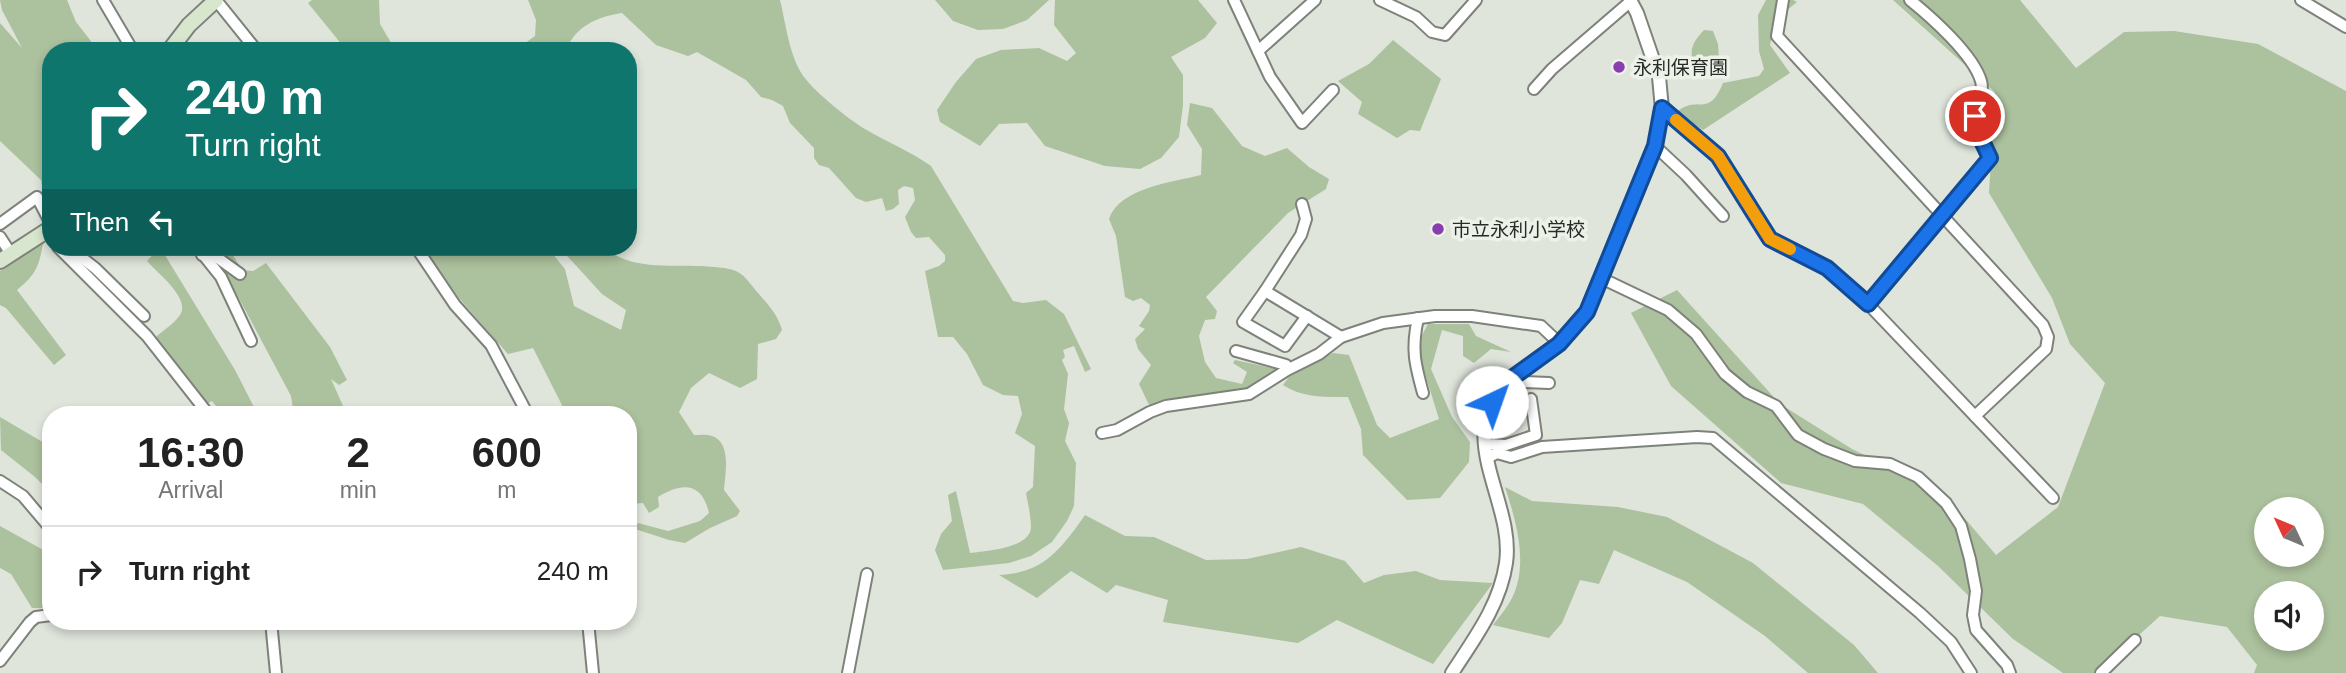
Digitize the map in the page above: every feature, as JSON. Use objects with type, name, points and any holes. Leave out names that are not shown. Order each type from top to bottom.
[{"type":"main road","points":[[176,42],[188,25],[216,0]]},
{"type":"main road","points":[[5,258],[42,235]]},
{"type":"street","points":[[103,0],[128,42]]},
{"type":"street","points":[[216,0],[250,42]]},
{"type":"street","points":[[1234,0],[1270,77],[1302,122],[1333,90]]},
{"type":"street","points":[[1258,51],[1315,0]]},
{"type":"street","points":[[1380,0],[1416,17],[1433,32],[1444,35],[1476,0]]},
{"type":"street","points":[[1451,673],[1489,615],[1501,586],[1507,561],[1506,537],[1485,444],[1486,414],[1498,391],[1559,344],[1587,312],[1655,146],[1662,108],[1659,77],[1630,0],[1552,69],[1534,89]]},
{"type":"street","points":[[1783,0],[1777,36],[2043,325],[2048,337],[2046,349],[1975,416]]},
{"type":"street","points":[[1868,304],[1990,158],[1975,126],[1982,90],[1981,80],[1971,62],[1938,23],[1910,0]]},
{"type":"street","points":[[2301,0],[2346,27]]},
{"type":"street","points":[[1662,108],[1718,156],[1770,239],[1827,268],[1868,304],[2053,498]]},
{"type":"street","points":[[1655,146],[1723,216]]},
{"type":"street","points":[[0,224],[37,197],[42,211]]},
{"type":"street","points":[[1286,346],[1243,322],[1301,235],[1306,219],[1302,204]]},
{"type":"street","points":[[0,237],[5,258]]},
{"type":"street","points":[[67,256],[147,336],[202,406]]},
{"type":"street","points":[[80,256],[144,316]]},
{"type":"street","points":[[204,256],[221,277],[251,341]]},
{"type":"street","points":[[215,256],[240,274]]},
{"type":"street","points":[[422,256],[455,305],[491,345],[523,406]]},
{"type":"street","points":[[1601,278],[1678,317],[1696,334],[1725,373],[1746,392],[1776,407],[1798,435],[1855,461],[1891,464],[1918,477],[1946,503],[1962,526],[1970,559],[1976,591],[1973,615],[1976,630],[2007,665],[2010,673]]},
{"type":"street","points":[[1265,291],[1341,337]]},
{"type":"street","points":[[1286,368],[1283,356],[1286,346],[1307,316]]},
{"type":"street","points":[[1102,433],[1117,430],[1150,412],[1166,407],[1249,394],[1286,368],[1319,354],[1341,337],[1383,323],[1435,316],[1472,316],[1520,321],[1541,326],[1559,344]]},
{"type":"street","points":[[1418,318],[1413,341],[1415,365],[1423,393]]},
{"type":"street","points":[[1236,351],[1286,368]]},
{"type":"street","points":[[1515,376],[1521,382],[1549,383]]},
{"type":"street","points":[[1485,444],[1506,445],[1536,435],[1531,399]]},
{"type":"street","points":[[1487,458],[1497,453],[1511,457],[1542,447],[1697,437],[1713,439],[1920,613],[1951,642],[1971,673]]},
{"type":"street","points":[[0,481],[23,496],[42,518]]},
{"type":"street","points":[[848,673],[867,574]]},
{"type":"street","points":[[0,661],[30,622],[42,616]]},
{"type":"street","points":[[272,630],[276,673]]},
{"type":"street","points":[[590,630],[593,673]]},
{"type":"street","points":[[2101,673],[2135,640]]},
{"type":"green space","points":[[0,0],[67,0],[76,22],[92,42],[42,42],[42,186],[41,180],[0,141],[0,23],[22,48],[2,10]]},
{"type":"green space","points":[[312,0],[379,0],[380,24],[391,42],[340,42],[308,3]]},
{"type":"green space","points":[[528,0],[780,0],[795,59],[809,83],[858,125],[931,166],[1013,301],[1023,303],[1046,300],[1064,314],[1091,369],[1085,372],[1074,346],[1063,350],[1065,357],[1062,360],[1068,374],[1064,409],[1069,423],[1065,441],[1076,463],[1074,506],[1052,542],[1031,556],[1009,563],[943,570],[935,550],[941,534],[952,521],[948,495],[956,491],[970,553],[1006,547],[1024,540],[1031,527],[1026,493],[1033,487],[1035,446],[1015,433],[1022,414],[1018,396],[1003,395],[983,385],[967,354],[953,337],[938,337],[925,271],[939,266],[945,261],[945,255],[929,237],[916,238],[911,232],[905,217],[915,200],[913,188],[904,186],[898,190],[899,204],[886,211],[882,198],[866,202],[856,198],[829,168],[819,165],[814,158],[814,148],[790,123],[783,106],[761,97],[746,80],[697,52],[688,56],[656,45],[622,13],[588,24],[570,42],[527,42],[535,36],[536,20]]},
{"type":"green space","points":[[935,0],[1049,0],[1027,20],[1003,29],[978,30],[953,21]]},
{"type":"green space","points":[[1055,0],[1198,0],[1217,23],[1205,38],[1171,57],[1183,75],[1183,105],[1179,137],[1161,158],[1140,169],[1105,166],[1045,146],[1027,123],[999,124],[980,146],[940,122],[937,110],[976,59],[1001,50],[1039,48],[1067,61],[1076,53],[1054,25]]},
{"type":"green space","points":[[1766,0],[1797,2],[1775,20],[1770,45],[1790,73],[1703,130],[1676,113],[1683,107],[1712,100],[1723,83],[1759,76],[1764,69],[1759,51],[1758,15]]},
{"type":"green space","points":[[1893,0],[2020,0],[2076,68],[2124,32],[2174,31],[2258,44],[2346,91],[2346,673],[2254,673],[2257,665],[2227,627],[2160,616],[2097,673],[2063,673],[2013,639],[1938,566],[1863,504],[1781,483],[1671,386],[1631,313],[1677,290],[1780,404],[1852,449],[1944,494],[1996,555],[2058,507],[2105,383],[2070,344],[2052,298],[1989,193],[1995,92]]},
{"type":"green space","points":[[1704,30],[1713,31],[1718,44],[1720,73],[1696,77],[1692,51]]},
{"type":"green space","points":[[1393,40],[1441,79],[1420,131],[1410,130],[1397,138],[1358,114],[1362,102],[1338,81],[1369,64]]},
{"type":"green space","points":[[1190,103],[1212,108],[1242,146],[1265,156],[1287,148],[1309,167],[1329,179],[1326,189],[1288,213],[1206,297],[1217,311],[1215,319],[1205,320],[1199,336],[1205,362],[1216,378],[1242,384],[1247,372],[1233,363],[1235,360],[1277,369],[1275,374],[1248,391],[1150,407],[1139,384],[1151,365],[1138,349],[1135,339],[1145,329],[1139,326],[1150,305],[1141,298],[1133,301],[1125,297],[1116,236],[1109,219],[1115,208],[1135,193],[1201,175],[1202,149],[1187,125]]},
{"type":"green space","points":[[42,244],[35,270],[17,290],[66,355],[54,365],[6,308],[0,305],[0,271]]},
{"type":"green space","points":[[152,256],[165,256],[235,370],[253,406],[216,406],[212,401],[207,404],[155,338],[180,315],[182,308],[177,294],[147,261]]},
{"type":"green space","points":[[210,256],[233,256],[242,270],[253,271],[266,263],[330,347],[347,380],[339,385],[331,379],[343,406],[293,406],[291,396],[226,274]]},
{"type":"green space","points":[[429,256],[554,256],[565,269],[574,306],[621,330],[626,310],[602,294],[567,256],[618,256],[642,264],[724,268],[744,276],[773,311],[782,330],[776,339],[758,344],[757,379],[740,388],[709,373],[691,388],[679,412],[694,435],[712,436],[722,445],[726,460],[724,490],[740,511],[737,516],[685,543],[637,530],[638,523],[668,531],[700,521],[709,513],[706,503],[696,490],[683,487],[658,497],[659,507],[649,513],[643,503],[637,504],[637,406],[562,406],[533,348],[508,354],[459,298]]},
{"type":"green space","points":[[1428,324],[1469,324],[1476,336],[1511,352],[1491,349],[1474,363],[1463,356],[1463,336],[1442,330],[1431,369],[1452,417],[1470,442],[1469,462],[1440,498],[1407,500],[1363,455],[1361,429],[1348,397],[1306,395],[1283,385],[1289,377],[1333,353],[1349,355],[1377,425],[1390,438],[1439,419],[1421,361],[1420,339]]},
{"type":"green space","points":[[0,417],[42,442],[42,484],[35,477],[1,450]]},
{"type":"green space","points":[[1505,487],[1532,501],[1618,507],[1667,517],[1753,563],[1854,645],[1878,673],[1808,673],[1765,636],[1687,582],[1614,550],[1599,584],[1580,580],[1562,623],[1549,638],[1493,625],[1512,598],[1520,571],[1517,528]]},
{"type":"green space","points":[[1085,515],[1125,536],[1154,537],[1206,560],[1247,559],[1301,547],[1345,561],[1364,583],[1384,575],[1416,571],[1440,580],[1493,583],[1433,664],[1337,620],[1298,643],[1163,622],[1168,600],[1116,585],[1107,593],[1071,571],[1037,598],[999,575],[1028,570],[1040,564],[1059,548]]},
{"type":"green space","points":[[0,526],[42,549],[42,608],[32,608],[11,574],[0,568]]},
{"type":"slow traffic","points":[[1676,120],[1718,156],[1770,239],[1790,249]]},
{"type":"place","name":"永利保育園","points":[[1619,67]]},
{"type":"place","name":"市立永利小学校","points":[[1438,229]]},
{"type":"route","points":[[1492,402],[1505,383],[1559,344],[1587,312],[1655,146],[1662,108],[1718,156],[1770,239],[1827,268],[1868,304],[1990,158],[1975,126],[1975,116]]}]
